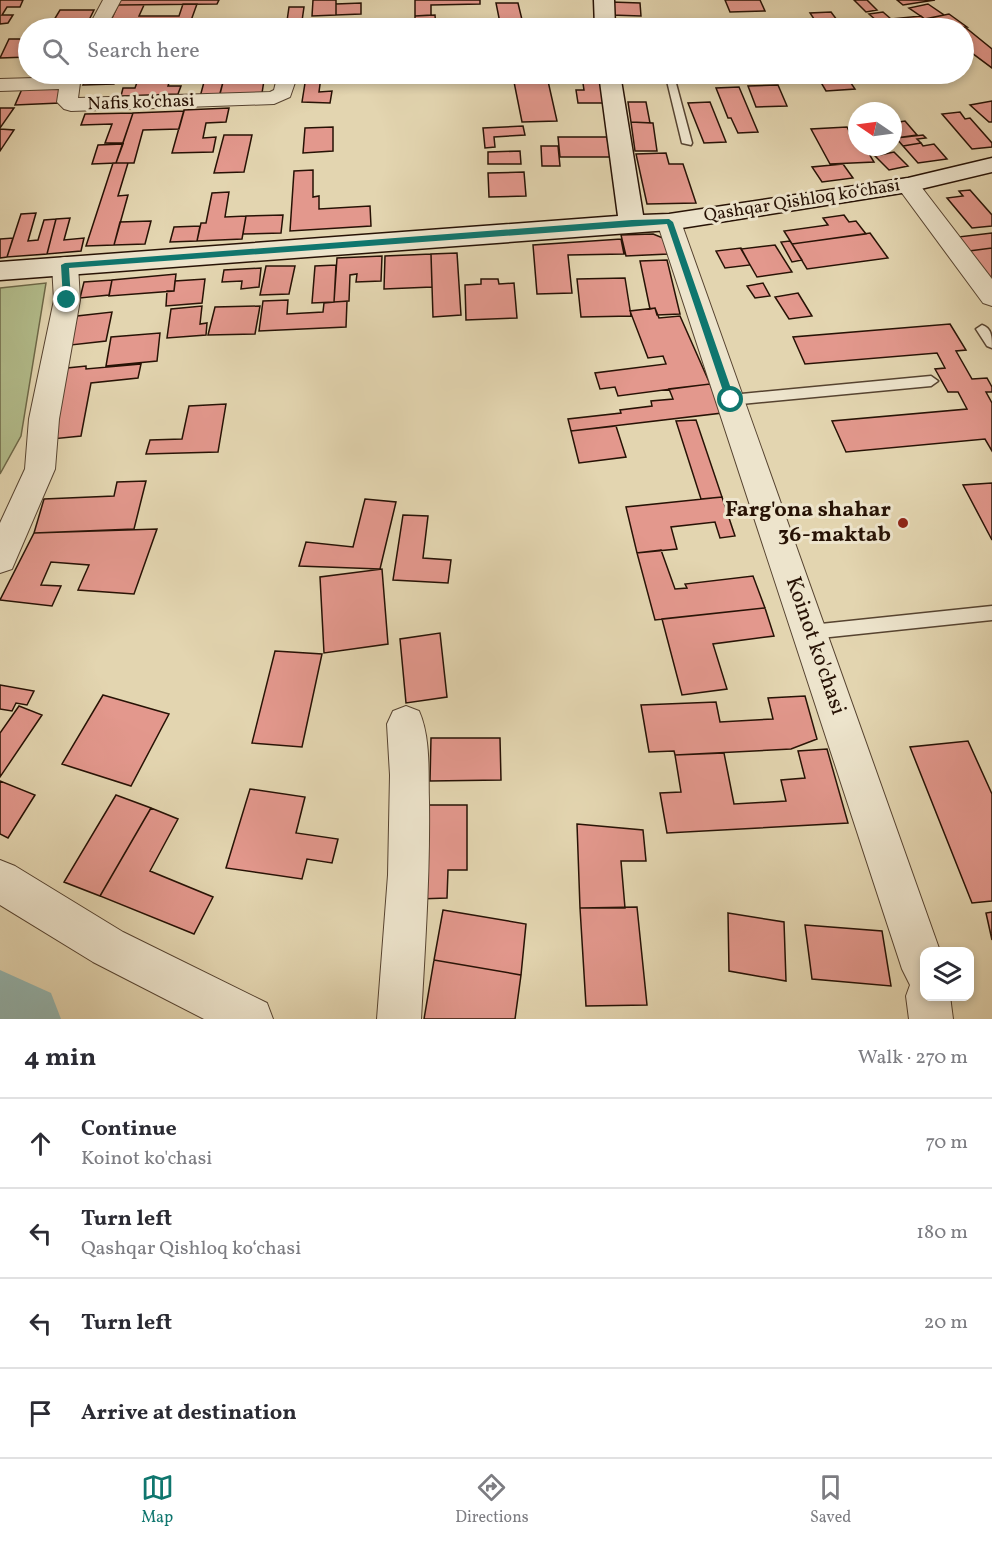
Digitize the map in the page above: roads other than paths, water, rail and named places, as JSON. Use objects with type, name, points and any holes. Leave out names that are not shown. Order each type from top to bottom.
[{"type":"main road","points":[[604,0],[605,18]]},
{"type":"main road","points":[[611,84],[632,222]]},
{"type":"main road","name":"Qashqar Qishloq koʻchasi","points":[[0,271],[632,222],[669,222],[908,185],[992,165]]},
{"type":"street","points":[[102,18],[112,0]]},
{"type":"street","name":"Nafis koʻchasi","points":[[0,85],[18,83]]},
{"type":"street","name":"Nafis koʻchasi","points":[[71,84],[67,102],[71,105],[274,98],[283,93],[285,84]]},
{"type":"street","points":[[908,185],[992,297]]},
{"type":"street","name":"Koinot ko'chasi","points":[[669,222],[811,632],[920,957]]},
{"type":"street","points":[[0,559],[40,469],[44,419],[67,300],[65,265]]},
{"type":"street","points":[[399,1019],[409,875],[409,775],[406,724]]},
{"type":"street","points":[[0,881],[108,946],[251,1019]]},
{"type":"street","points":[[929,1001],[931,1019]]},
{"type":"lane","points":[[672,84],[687,142]]},
{"type":"lane","points":[[982,329],[992,343]]},
{"type":"lane","points":[[731,400],[931,381]]},
{"type":"lane","points":[[811,632],[992,613]]},
{"type":"waterway","points":[[0,1006],[25,1019]]},
{"type":"place","name":"Farg'ona shahar 36-maktab","points":[[903,523]]}]
